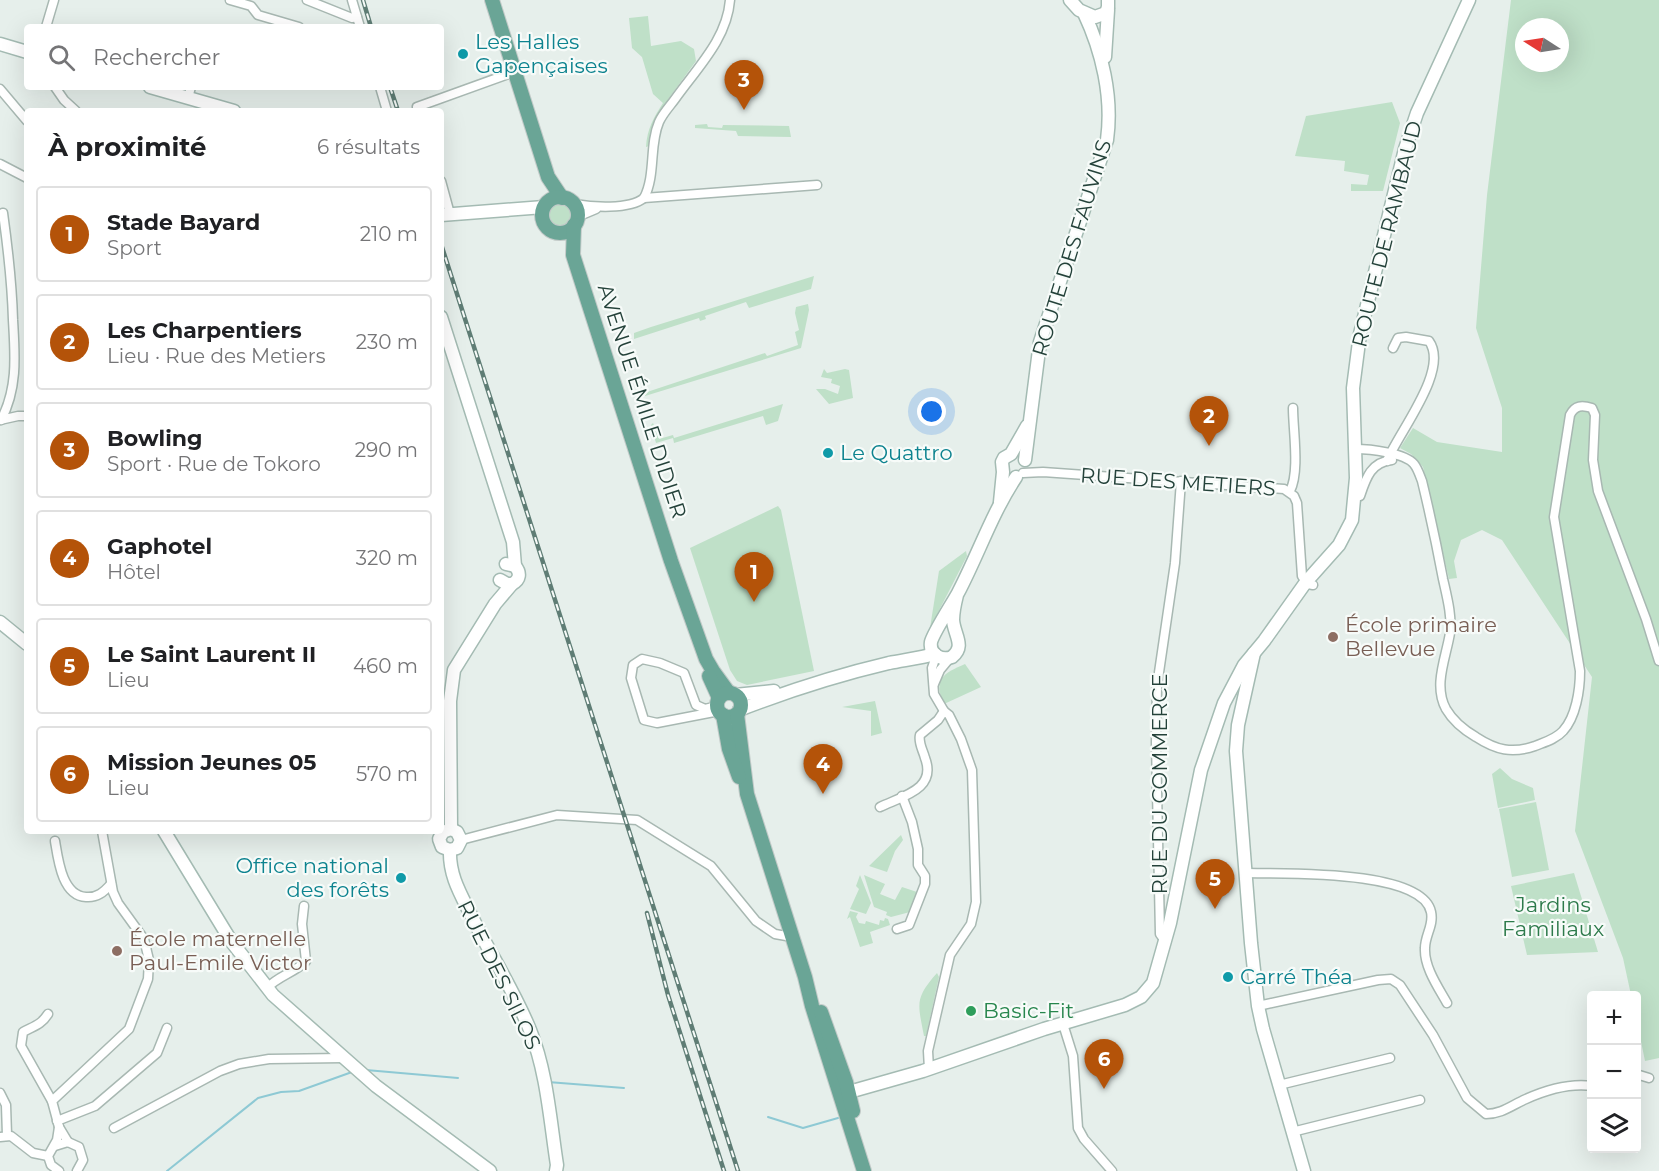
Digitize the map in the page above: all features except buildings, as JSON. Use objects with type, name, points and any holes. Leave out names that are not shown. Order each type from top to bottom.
[{"type":"main road","points":[[492,0],[548,177],[572,211]]},
{"type":"main road","points":[[548,177],[545,209],[572,211]]},
{"type":"main road","name":"AVENUE ÉMILE DIDIER","points":[[545,209],[546,226],[555,232],[573,255]]},
{"type":"main road","points":[[555,232],[564,232],[572,211]]},
{"type":"main road","name":"AVENUE ÉMILE DIDIER","points":[[572,211],[573,255],[671,561],[706,659],[727,706],[729,749],[747,794],[805,977],[812,1006],[843,1090]]},
{"type":"main road","points":[[843,1090],[864,1171]]},
{"type":"main road","points":[[843,1090],[872,1171]]},
{"type":"street","points":[[47,24],[54,0]]},
{"type":"street","points":[[230,0],[251,6],[258,15],[289,24]]},
{"type":"street","points":[[307,0],[329,4],[352,18],[357,17]]},
{"type":"street","points":[[352,0],[359,24]]},
{"type":"street","points":[[644,198],[648,190],[655,136],[661,118],[719,39],[728,19],[730,0]]},
{"type":"street","name":"ROUTE DE RAMBAUD","points":[[1250,676],[1255,653],[1348,531],[1354,507],[1356,478],[1353,388],[1357,351],[1398,172],[1418,113],[1469,0]]},
{"type":"street","points":[[1070,1],[1084,13],[1095,17],[1102,15],[1109,3]]},
{"type":"street","name":"ROUTE DES FAUVINS","points":[[1105,82],[1109,3]]},
{"type":"street","name":"ROUTE DES FAUVINS","points":[[925,1070],[950,955],[971,924],[976,902],[972,770],[961,739],[949,715],[934,694],[932,668],[934,647],[998,510],[1023,469],[1036,356],[1105,150],[1109,120],[1105,82],[1099,50],[1084,13]]},
{"type":"street","points":[[0,44],[24,50]]},
{"type":"street","points":[[417,108],[514,72]]},
{"type":"street","points":[[0,88],[24,117]]},
{"type":"street","points":[[57,90],[73,108]]},
{"type":"street","points":[[381,90],[386,108]]},
{"type":"street","points":[[189,92],[227,108]]},
{"type":"street","points":[[0,164],[24,176]]},
{"type":"street","points":[[572,211],[627,205],[644,198],[817,184]]},
{"type":"street","points":[[572,211],[603,206]]},
{"type":"street","points":[[446,214],[524,208],[545,209]]},
{"type":"street","points":[[1,420],[10,400],[16,370],[11,269],[3,213]]},
{"type":"street","points":[[444,327],[513,542],[511,565],[519,577],[506,582],[454,670],[450,685],[451,829]]},
{"type":"street","points":[[1356,464],[1365,467],[1374,466],[1389,457],[1395,442],[1415,414],[1431,374],[1434,353],[1429,341],[1398,338],[1393,348]]},
{"type":"street","points":[[1355,448],[1369,449],[1389,457],[1412,462],[1419,472],[1450,610],[1450,633],[1440,679],[1445,706],[1453,718],[1470,733],[1494,747],[1507,751],[1527,749],[1559,735],[1568,724],[1579,691],[1580,671],[1555,525],[1556,500],[1570,415],[1577,407],[1592,408],[1595,415],[1593,453],[1598,491],[1646,619],[1659,661]]},
{"type":"street","points":[[1290,491],[1294,474],[1293,408]]},
{"type":"street","name":"ROUTE DES FAUVINS","points":[[1011,454],[1024,433],[1031,414]]},
{"type":"street","points":[[1,420],[24,416]]},
{"type":"street","points":[[1360,496],[1374,466],[1375,456],[1369,449]]},
{"type":"street","points":[[1011,454],[1019,454],[1023,469],[1009,477],[1003,472],[1002,462],[1011,454]]},
{"type":"street","name":"RUE DES METIERS","points":[[1023,469],[1279,488],[1290,491],[1297,503],[1299,564],[1302,576],[1309,584]]},
{"type":"street","name":"ROUTE DES FAUVINS","points":[[998,510],[1003,472]]},
{"type":"street","name":"ROUTE DE RAMBAUD","points":[[1250,676],[1309,584],[1351,542],[1357,524],[1360,496],[1356,478]]},
{"type":"street","name":"RUE DU COMMERCE","points":[[1166,942],[1160,934],[1157,695],[1174,562],[1181,481]]},
{"type":"street","points":[[506,582],[499,571],[511,565]]},
{"type":"street","name":"ROUTE DES FAUVINS","points":[[956,635],[953,616],[957,595]]},
{"type":"street","points":[[0,622],[24,642]]},
{"type":"street","points":[[727,706],[714,712],[657,723],[644,720],[632,678],[633,664],[642,659],[679,669],[684,673],[696,705],[705,708],[770,698],[912,656],[934,647],[946,630],[956,635],[960,642],[955,656],[950,658],[944,659],[934,647]]},
{"type":"street","points":[[843,1090],[925,1070],[1125,1005],[1141,997],[1153,983],[1166,942],[1201,770],[1215,727],[1236,679],[1244,665],[1255,653]]},
{"type":"street","points":[[933,687],[937,675],[950,658]]},
{"type":"street","points":[[1236,679],[1250,676],[1236,738],[1258,1006],[1304,1171]]},
{"type":"street","points":[[880,807],[923,785],[929,774],[929,768],[919,739],[920,735],[938,720],[944,711]]},
{"type":"street","points":[[897,929],[909,925],[926,876],[916,859],[918,849],[912,822],[902,796]]},
{"type":"street","points":[[461,840],[557,815],[637,820],[711,866],[756,921],[775,934],[792,937]]},
{"type":"street","points":[[442,834],[439,839],[442,847],[450,850],[457,848],[461,840],[459,834],[451,829]]},
{"type":"street","points":[[444,832],[451,829]]},
{"type":"street","points":[[52,1101],[129,1029],[148,979],[149,960],[144,939],[118,903],[111,884],[103,834]]},
{"type":"street","points":[[166,834],[216,918],[267,988],[297,1018],[376,1086],[490,1171]]},
{"type":"street","points":[[55,841],[60,868],[67,884],[74,892],[81,897],[90,897],[105,891],[111,884]]},
{"type":"street","name":"RUE DES SILOS","points":[[450,850],[453,878],[525,1019],[537,1049],[544,1081],[556,1171]]},
{"type":"street","points":[[1246,873],[1370,879],[1419,894],[1426,901],[1432,913],[1425,945],[1427,962],[1447,1003]]},
{"type":"street","points":[[267,988],[274,980],[306,962],[302,924],[304,906]]},
{"type":"street","points":[[1258,1006],[1391,979],[1400,985],[1433,1035],[1467,1098],[1486,1114],[1498,1114],[1542,1093],[1587,1082]]},
{"type":"street","points":[[48,1014],[38,1026],[23,1032],[21,1046],[52,1101],[58,1124],[68,1142]]},
{"type":"street","points":[[1063,1024],[1073,1056],[1078,1128],[1084,1139],[1112,1171]]},
{"type":"street","points":[[58,1124],[95,1106],[157,1053],[167,1028]]},
{"type":"street","points":[[114,1128],[220,1071],[239,1064],[269,1059],[343,1058]]},
{"type":"street","points":[[1279,1085],[1390,1058]]},
{"type":"street","points":[[1641,1076],[1649,1078]]},
{"type":"street","points":[[1581,1084],[1587,1085]]},
{"type":"street","points":[[0,1093],[6,1105],[4,1136],[15,1138],[33,1153],[48,1156]]},
{"type":"street","points":[[1292,1132],[1420,1100]]},
{"type":"street","points":[[55,1146],[58,1124]]},
{"type":"street","points":[[59,1171],[51,1166],[48,1156],[50,1150],[55,1146],[68,1142],[76,1144],[83,1155],[82,1165],[77,1171]]},
{"type":"green space","points":[[1511,0],[1659,0],[1659,1058],[1645,1061],[1641,1042],[1641,991],[1630,991],[1623,958],[1575,831],[1592,677],[1502,540],[1482,530],[1461,540],[1454,561],[1457,578],[1449,579],[1423,467],[1411,454],[1400,448],[1413,428],[1437,442],[1502,452],[1502,408],[1476,328],[1487,195]]},
{"type":"green space","points":[[648,16],[651,46],[681,41],[694,49],[696,61],[669,98],[652,127],[649,146],[646,147],[648,134],[663,103],[653,94],[642,57],[632,48],[629,18]]},
{"type":"green space","points":[[1392,102],[1400,123],[1383,191],[1351,191],[1351,184],[1367,185],[1369,175],[1344,171],[1345,161],[1295,156],[1306,116]]},
{"type":"green space","points":[[707,124],[708,127],[722,128],[723,125],[789,126],[791,137],[738,136],[736,131],[695,128],[695,125]]},
{"type":"green space","points":[[560,203],[569,206],[572,215],[569,224],[560,227],[551,224],[548,215],[551,206]]},
{"type":"green space","points":[[814,276],[811,289],[749,308],[746,302],[705,316],[706,319],[700,321],[699,318],[634,339],[634,333],[651,327]]},
{"type":"green space","points":[[808,304],[809,310],[801,348],[645,396],[644,393],[765,353],[767,356],[798,345],[795,332],[799,330],[796,307]]},
{"type":"green space","points":[[824,369],[827,373],[849,370],[853,398],[829,404],[816,389],[825,389],[838,394],[840,386],[831,383],[832,379],[821,377]]},
{"type":"green space","points":[[783,404],[778,421],[766,425],[763,416],[674,443],[673,438],[656,443],[651,425],[653,423],[659,439],[673,435],[674,438]]},
{"type":"green space","points":[[778,506],[781,510],[814,671],[747,685],[737,681],[730,670],[690,548]]},
{"type":"green space","points":[[966,551],[967,556],[930,628],[939,571]]},
{"type":"green space","points":[[965,664],[981,687],[944,704],[939,688],[942,678]]},
{"type":"green space","points":[[875,701],[882,733],[871,736],[871,711],[842,707]]},
{"type":"green space","points":[[1500,768],[1512,779],[1533,788],[1535,800],[1498,808],[1492,774]]},
{"type":"green space","points":[[1536,802],[1549,870],[1512,877],[1499,809]]},
{"type":"green space","points":[[901,835],[903,840],[895,851],[887,872],[869,866]]},
{"type":"green space","name":"Jardins Familiaux","points":[[1574,873],[1598,952],[1527,955],[1511,886]]},
{"type":"green space","points":[[860,875],[871,903],[866,914],[850,909],[859,889],[856,886]]},
{"type":"green space","points":[[864,875],[885,884],[880,894],[895,900],[902,887],[917,892],[910,912],[891,917],[886,915],[887,912],[874,907]]},
{"type":"green space","points":[[850,911],[858,913],[856,917],[859,923],[865,924],[866,921],[879,925],[880,920],[884,921],[885,918],[888,919],[890,925],[870,932],[873,943],[860,947],[850,917],[847,919]]},
{"type":"green space","points":[[937,973],[939,977],[926,1036],[924,1036],[919,1009],[921,996]]},
{"type":"waterway","points":[[366,1070],[458,1078]]},
{"type":"waterway","points":[[167,1171],[258,1098],[281,1092],[299,1091],[352,1072]]},
{"type":"waterway","points":[[548,1082],[624,1088]]},
{"type":"waterway","points":[[768,1117],[803,1128],[838,1118]]},
{"type":"railway","points":[[363,0],[370,24]]},
{"type":"railway","points":[[391,90],[397,108]]},
{"type":"railway","points":[[444,253],[738,1171]]},
{"type":"railway","points":[[647,913],[668,995],[724,1171]]},
{"type":"place","name":"Les Halles Gapençaises","points":[[463,54]]},
{"type":"place","name":"Bowling","points":[[744,110]]},
{"type":"place","name":"Les Charpentiers","points":[[1209,446]]},
{"type":"place","name":"Le Quattro","points":[[828,453]]},
{"type":"place","name":"Stade Bayard","points":[[754,602]]},
{"type":"place","name":"École primaire Bellevue","points":[[1333,637]]},
{"type":"place","name":"Gaphotel","points":[[823,794]]},
{"type":"place","name":"Office national des forêts","points":[[401,878]]},
{"type":"place","name":"Le Saint Laurent II","points":[[1215,909]]},
{"type":"place","name":"École maternelle Paul-Emile Victor","points":[[117,951]]},
{"type":"place","name":"Carré Théa","points":[[1228,977]]},
{"type":"place","name":"Basic-Fit","points":[[971,1011]]},
{"type":"place","name":"Mission Jeunes 05","points":[[1104,1089]]}]
